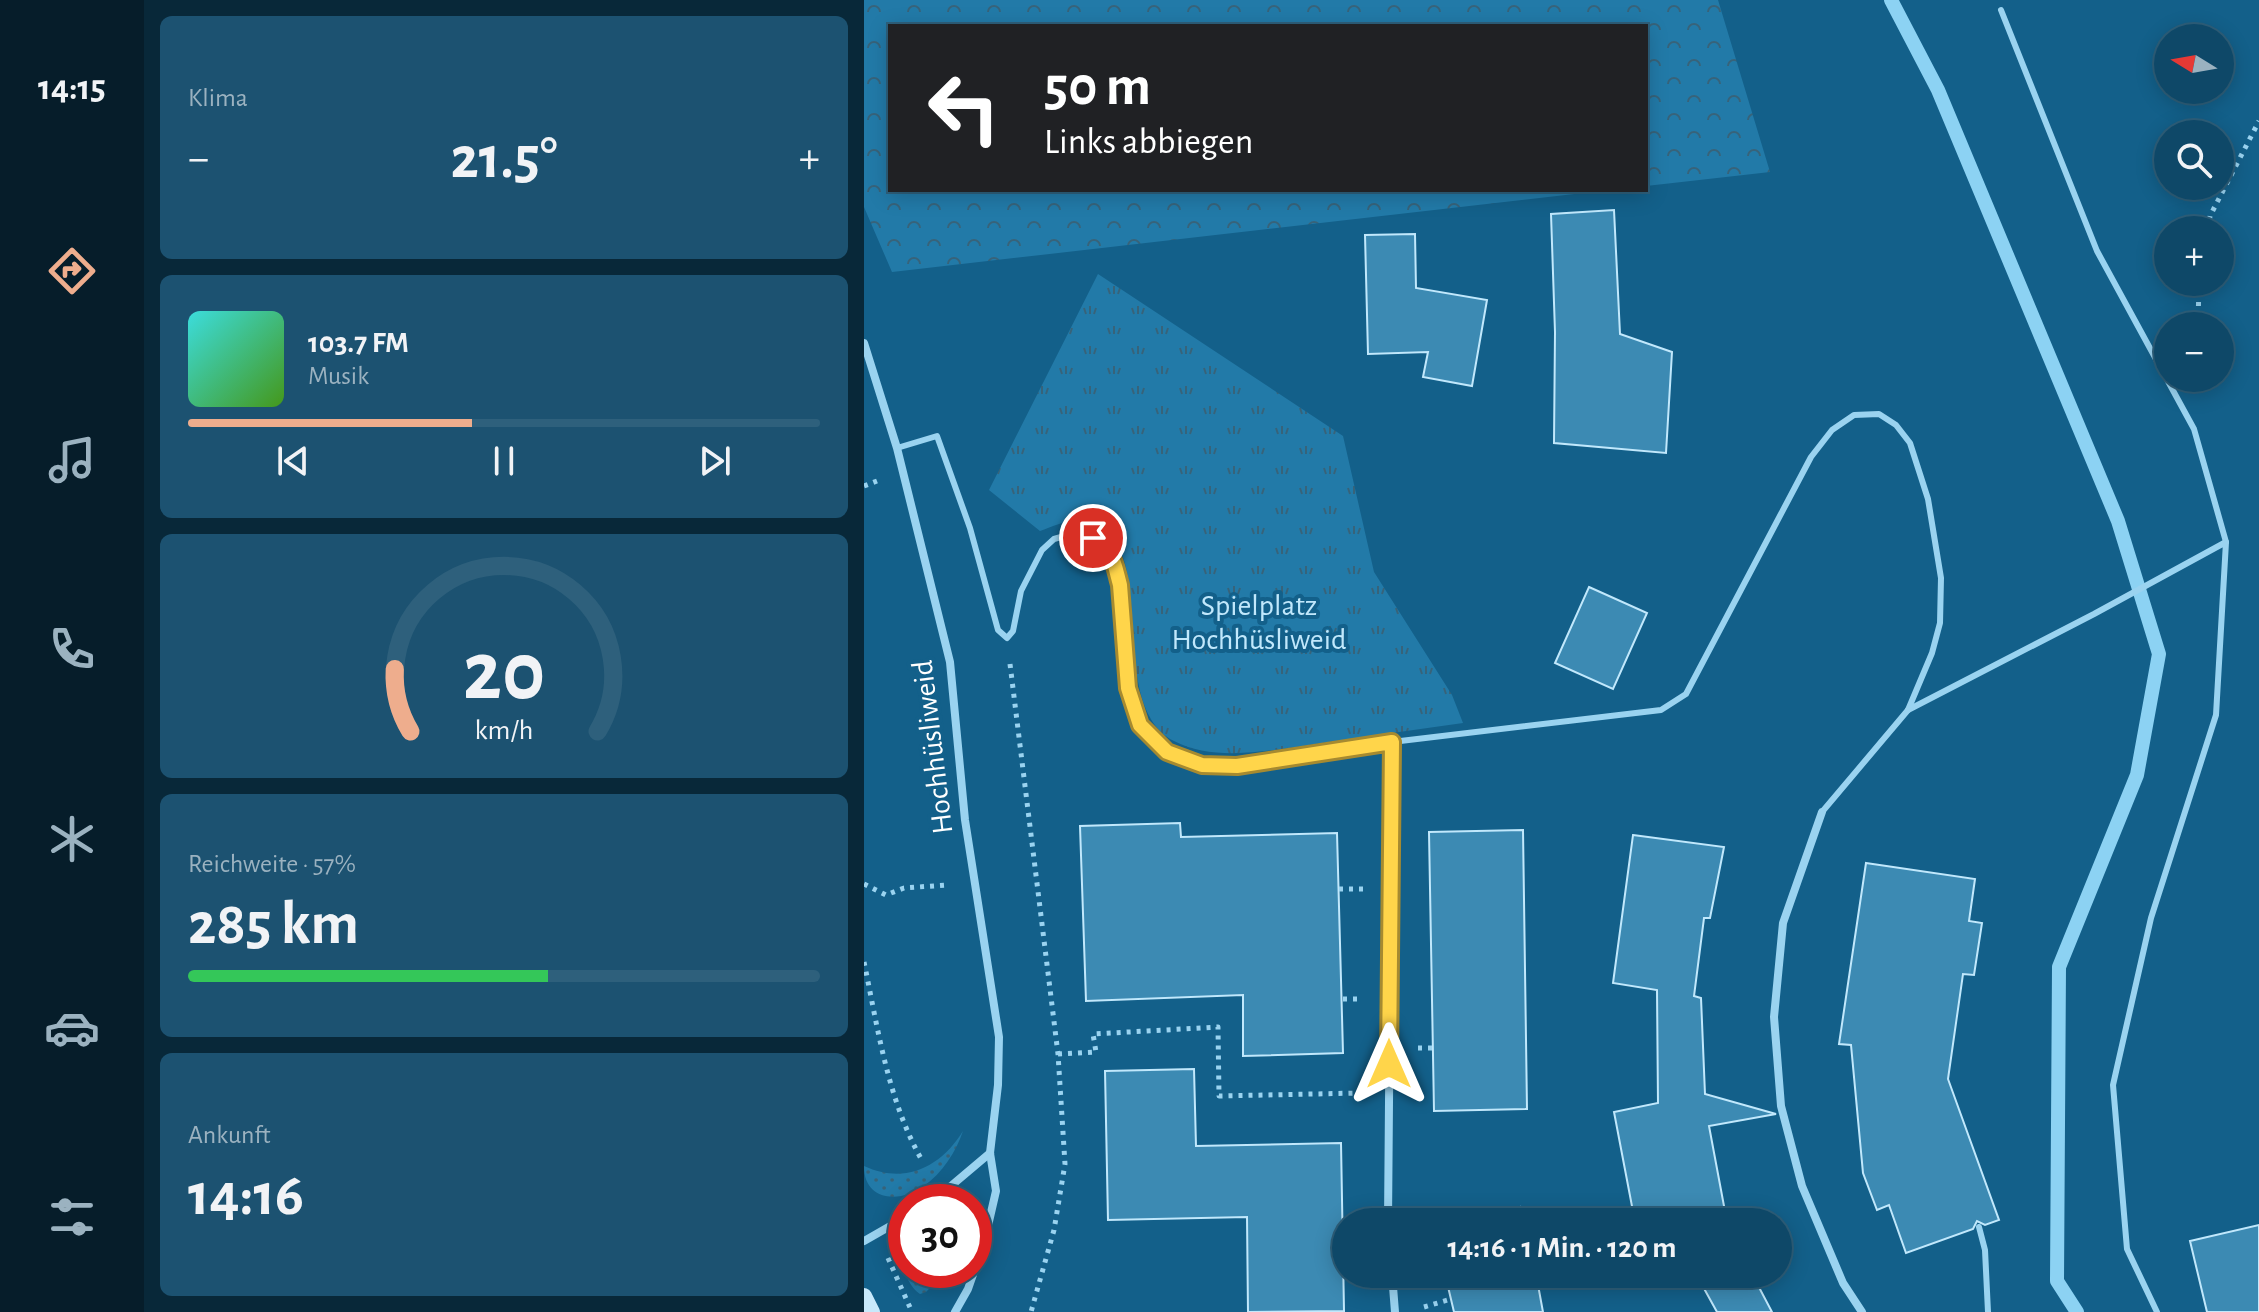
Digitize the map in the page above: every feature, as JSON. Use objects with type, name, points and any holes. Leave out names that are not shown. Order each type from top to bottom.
[{"type":"main road","points":[[864,1296],[872,1312]]},
{"type":"street","name":"Hochhüsliweid","points":[[864,343],[897,448],[950,662],[965,820],[999,1037],[998,1085],[990,1153],[996,1191],[984,1243],[968,1289],[955,1312]]},
{"type":"street","points":[[1388,1208],[1392,742]]},
{"type":"street","points":[[1822,812],[1783,923],[1774,1017],[1781,1106],[1802,1186],[1843,1283],[1862,1312]]},
{"type":"street","points":[[953,1184],[990,1153]]},
{"type":"street","points":[[864,1241],[888,1227]]},
{"type":"street","points":[[1393,1288],[1395,1312]]},
{"type":"lane","points":[[2001,10],[2097,251],[2194,429],[2226,542],[2216,715],[2151,918],[2113,1085],[2127,1249],[2157,1312]]},
{"type":"lane","points":[[897,448],[937,436],[970,528],[998,630],[1007,638],[1013,631],[1021,591],[1042,550],[1054,539],[1075,533],[1093,538],[1111,552],[1117,574],[1128,688],[1140,725],[1167,752],[1202,765],[1237,766],[1392,742],[1661,710],[1686,694],[1811,457],[1832,430],[1854,415],[1879,414],[1896,425],[1910,443],[1928,499],[1941,578],[1940,623],[1932,653],[1908,710],[1822,812]]},
{"type":"lane","points":[[1908,710],[2226,542]]},
{"type":"lane","points":[[1979,1227],[1985,1250],[1988,1312]]},
{"type":"path","points":[[2210,216],[2259,121]]},
{"type":"path","points":[[864,486],[878,481]]},
{"type":"path","points":[[1007,638],[1058,1054],[1065,1164],[1054,1230],[1031,1312]]},
{"type":"path","points":[[864,884],[886,895],[904,888],[947,885]]},
{"type":"path","points":[[864,962],[886,1064],[907,1134],[923,1162]]},
{"type":"path","points":[[1058,1054],[1096,1052],[1093,1034],[1218,1027],[1219,1096],[1389,1092]]},
{"type":"path","points":[[1417,1048],[1433,1048]]},
{"type":"path","points":[[1424,1307],[1451,1299]]},
{"type":"green space","points":[[864,0],[1718,0],[1770,172],[1648,186],[1648,24],[888,24],[888,192],[1592,192],[892,272],[864,207]]},
{"type":"green space","name":"Spielplatz Hochhüsliweid","points":[[1098,274],[1343,436],[1374,572],[1452,695],[1463,723],[1275,750],[1232,753],[1211,752],[1174,741],[1152,720],[1140,690],[1129,582],[1121,551],[1104,530],[1075,521],[1040,531],[989,490]]},
{"type":"green space","points":[[963,1131],[948,1162],[926,1184],[888,1184],[888,1196],[870,1187],[864,1166],[894,1174],[908,1173],[933,1163]]},
{"type":"green space","points":[[914,1288],[930,1288],[920,1294]]},
{"type":"building","points":[[1614,210],[1620,334],[1672,352],[1666,453],[1554,443],[1555,332],[1551,214]]},
{"type":"building","points":[[1415,234],[1416,288],[1487,300],[1472,386],[1423,377],[1428,352],[1368,354],[1365,235]]},
{"type":"building","points":[[1589,587],[1647,613],[1613,689],[1555,663]]},
{"type":"building","points":[[1180,823],[1181,837],[1337,833],[1343,1053],[1243,1056],[1243,995],[1086,1001],[1080,826]]},
{"type":"building","points":[[1523,830],[1527,1109],[1434,1111],[1429,832]]},
{"type":"building","points":[[1633,835],[1724,847],[1710,918],[1704,918],[1694,996],[1701,998],[1705,1094],[1776,1114],[1709,1126],[1724,1208],[1632,1208],[1614,1112],[1658,1103],[1657,990],[1613,983]]},
{"type":"building","points":[[1866,863],[1975,879],[1969,921],[1982,923],[1974,975],[1963,974],[1948,1079],[1999,1220],[1985,1225],[1977,1221],[1973,1229],[1906,1253],[1889,1205],[1877,1210],[1863,1173],[1851,1045],[1839,1044]]},
{"type":"building","points":[[1194,1069],[1196,1146],[1341,1143],[1342,1208],[1332,1208],[1332,1288],[1344,1288],[1344,1311],[1248,1312],[1247,1217],[1108,1220],[1105,1071]]},
{"type":"building","points":[[2259,1225],[2259,1312],[2207,1312],[2190,1241]]},
{"type":"building","points":[[1448,1288],[1539,1288],[1543,1312],[1454,1312]]},
{"type":"building","points":[[1704,1288],[1759,1288],[1772,1312],[1717,1312]]},
{"type":"waterway","points":[[1891,0],[1938,90],[2118,521],[2159,654],[2137,775],[2059,967],[2057,1281],[2077,1312]]},
{"type":"route","points":[[1093,538],[1111,552],[1116,569],[1128,688],[1140,725],[1167,752],[1202,765],[1237,766],[1392,742],[1389,1064]]}]
